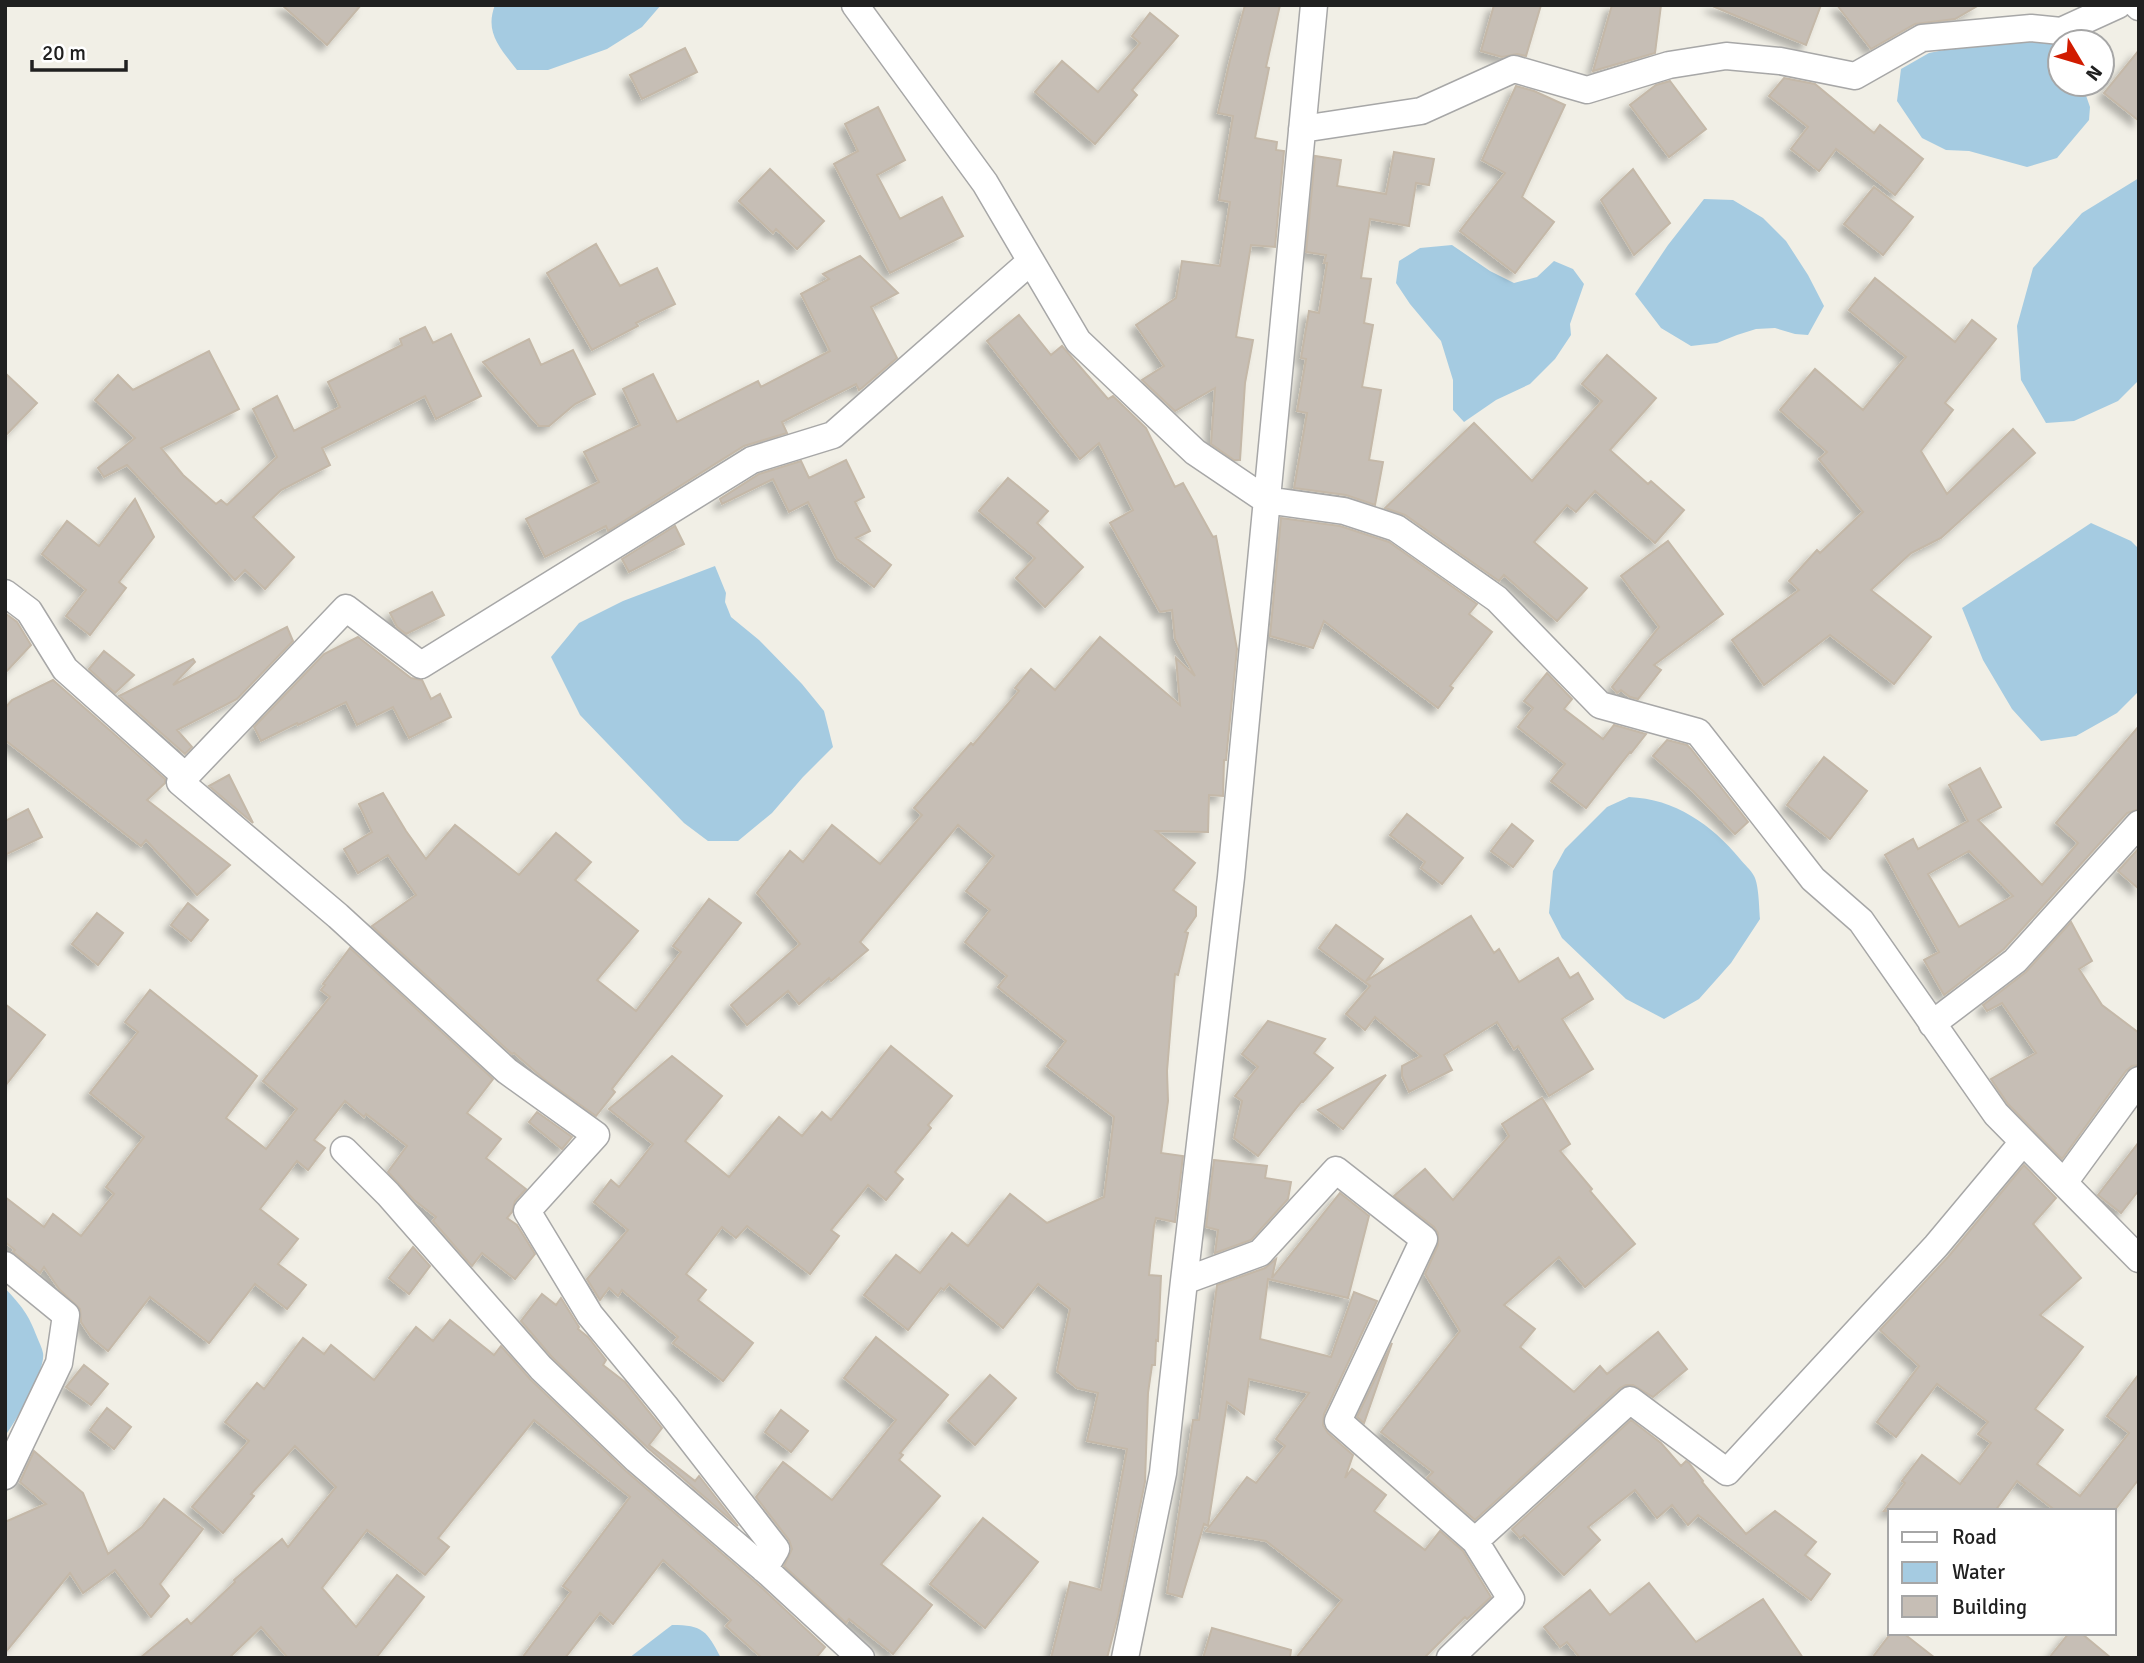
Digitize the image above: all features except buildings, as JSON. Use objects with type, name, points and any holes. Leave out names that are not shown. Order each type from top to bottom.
[{"type":"street","points":[[855,5],[985,183],[1078,341],[1195,452],[1266,500],[1344,511],[1396,528],[1497,599],[1600,705],[1698,732],[1812,879],[1861,921],[1996,1114],[2139,1259]]},
{"type":"street","points":[[1125,1658],[1163,1473],[1231,877],[1314,5]]},
{"type":"street","points":[[1302,129],[1421,111],[1514,69],[1587,90],[1669,65],[1726,57],[1780,61],[1856,76],[1922,38],[2031,28],[2061,31],[2118,5]]},
{"type":"street","points":[[764,1569],[776,1549],[665,1405],[590,1315],[527,1211],[596,1135],[507,1071],[338,916],[180,782],[346,608],[421,665],[752,460],[833,435],[1031,261]]},
{"type":"street","points":[[5,593],[29,611],[65,669],[185,776]]},
{"type":"street","points":[[1932,1024],[2015,961],[2139,824]]},
{"type":"street","points":[[2071,1173],[2139,1080]]},
{"type":"street","points":[[1475,1541],[1630,1400],[1727,1472],[1936,1246],[2023,1142]]},
{"type":"street","points":[[344,1150],[387,1194],[541,1368],[637,1460],[764,1569],[861,1658]]},
{"type":"street","points":[[1184,1282],[1260,1253],[1336,1170],[1424,1239],[1338,1421],[1475,1541],[1511,1599],[1450,1658]]},
{"type":"street","points":[[5,1265],[66,1315],[59,1363],[5,1476]]},
{"type":"water","points":[[495,5],[661,5],[642,27],[607,49],[548,70],[517,70],[500,48],[493,32],[492,15]]},
{"type":"water","points":[[2014,36],[2046,40],[2046,98],[2087,98],[2090,107],[2089,120],[2057,158],[2027,167],[1969,151],[1946,150],[1922,138],[1897,101],[1901,69],[1929,53]]},
{"type":"water","points":[[2139,178],[2139,380],[2118,401],[2074,421],[2046,423],[2021,380],[2017,326],[2033,268],[2082,213]]},
{"type":"water","points":[[1704,199],[1733,200],[1763,218],[1786,241],[1824,306],[1808,335],[1775,328],[1756,329],[1717,343],[1691,346],[1661,328],[1635,294]]},
{"type":"water","points":[[1452,245],[1490,271],[1514,283],[1537,277],[1554,261],[1573,269],[1584,284],[1570,324],[1571,335],[1555,359],[1530,384],[1496,400],[1464,422],[1453,410],[1453,380],[1441,341],[1396,283],[1399,261],[1420,248]]},
{"type":"water","points":[[2091,523],[2131,541],[2139,549],[2139,691],[2117,713],[2076,736],[2041,741],[2012,709],[1983,660],[1962,608]]},
{"type":"water","points":[[715,566],[726,593],[725,602],[731,617],[759,640],[824,711],[833,747],[772,813],[738,841],[708,841],[684,823],[580,715],[551,657],[579,623],[623,601]]},
{"type":"water","points":[[1629,797],[1677,808],[1704,825],[1729,846],[1751,872],[1758,891],[1760,919],[1731,963],[1699,999],[1664,1019],[1626,999],[1562,938],[1549,913],[1553,871],[1565,849],[1607,807]]},
{"type":"water","points":[[5,1288],[34,1329],[43,1353],[43,1361],[23,1408],[5,1436]]},
{"type":"water","points":[[672,1625],[691,1626],[703,1631],[721,1658],[629,1658]]}]
